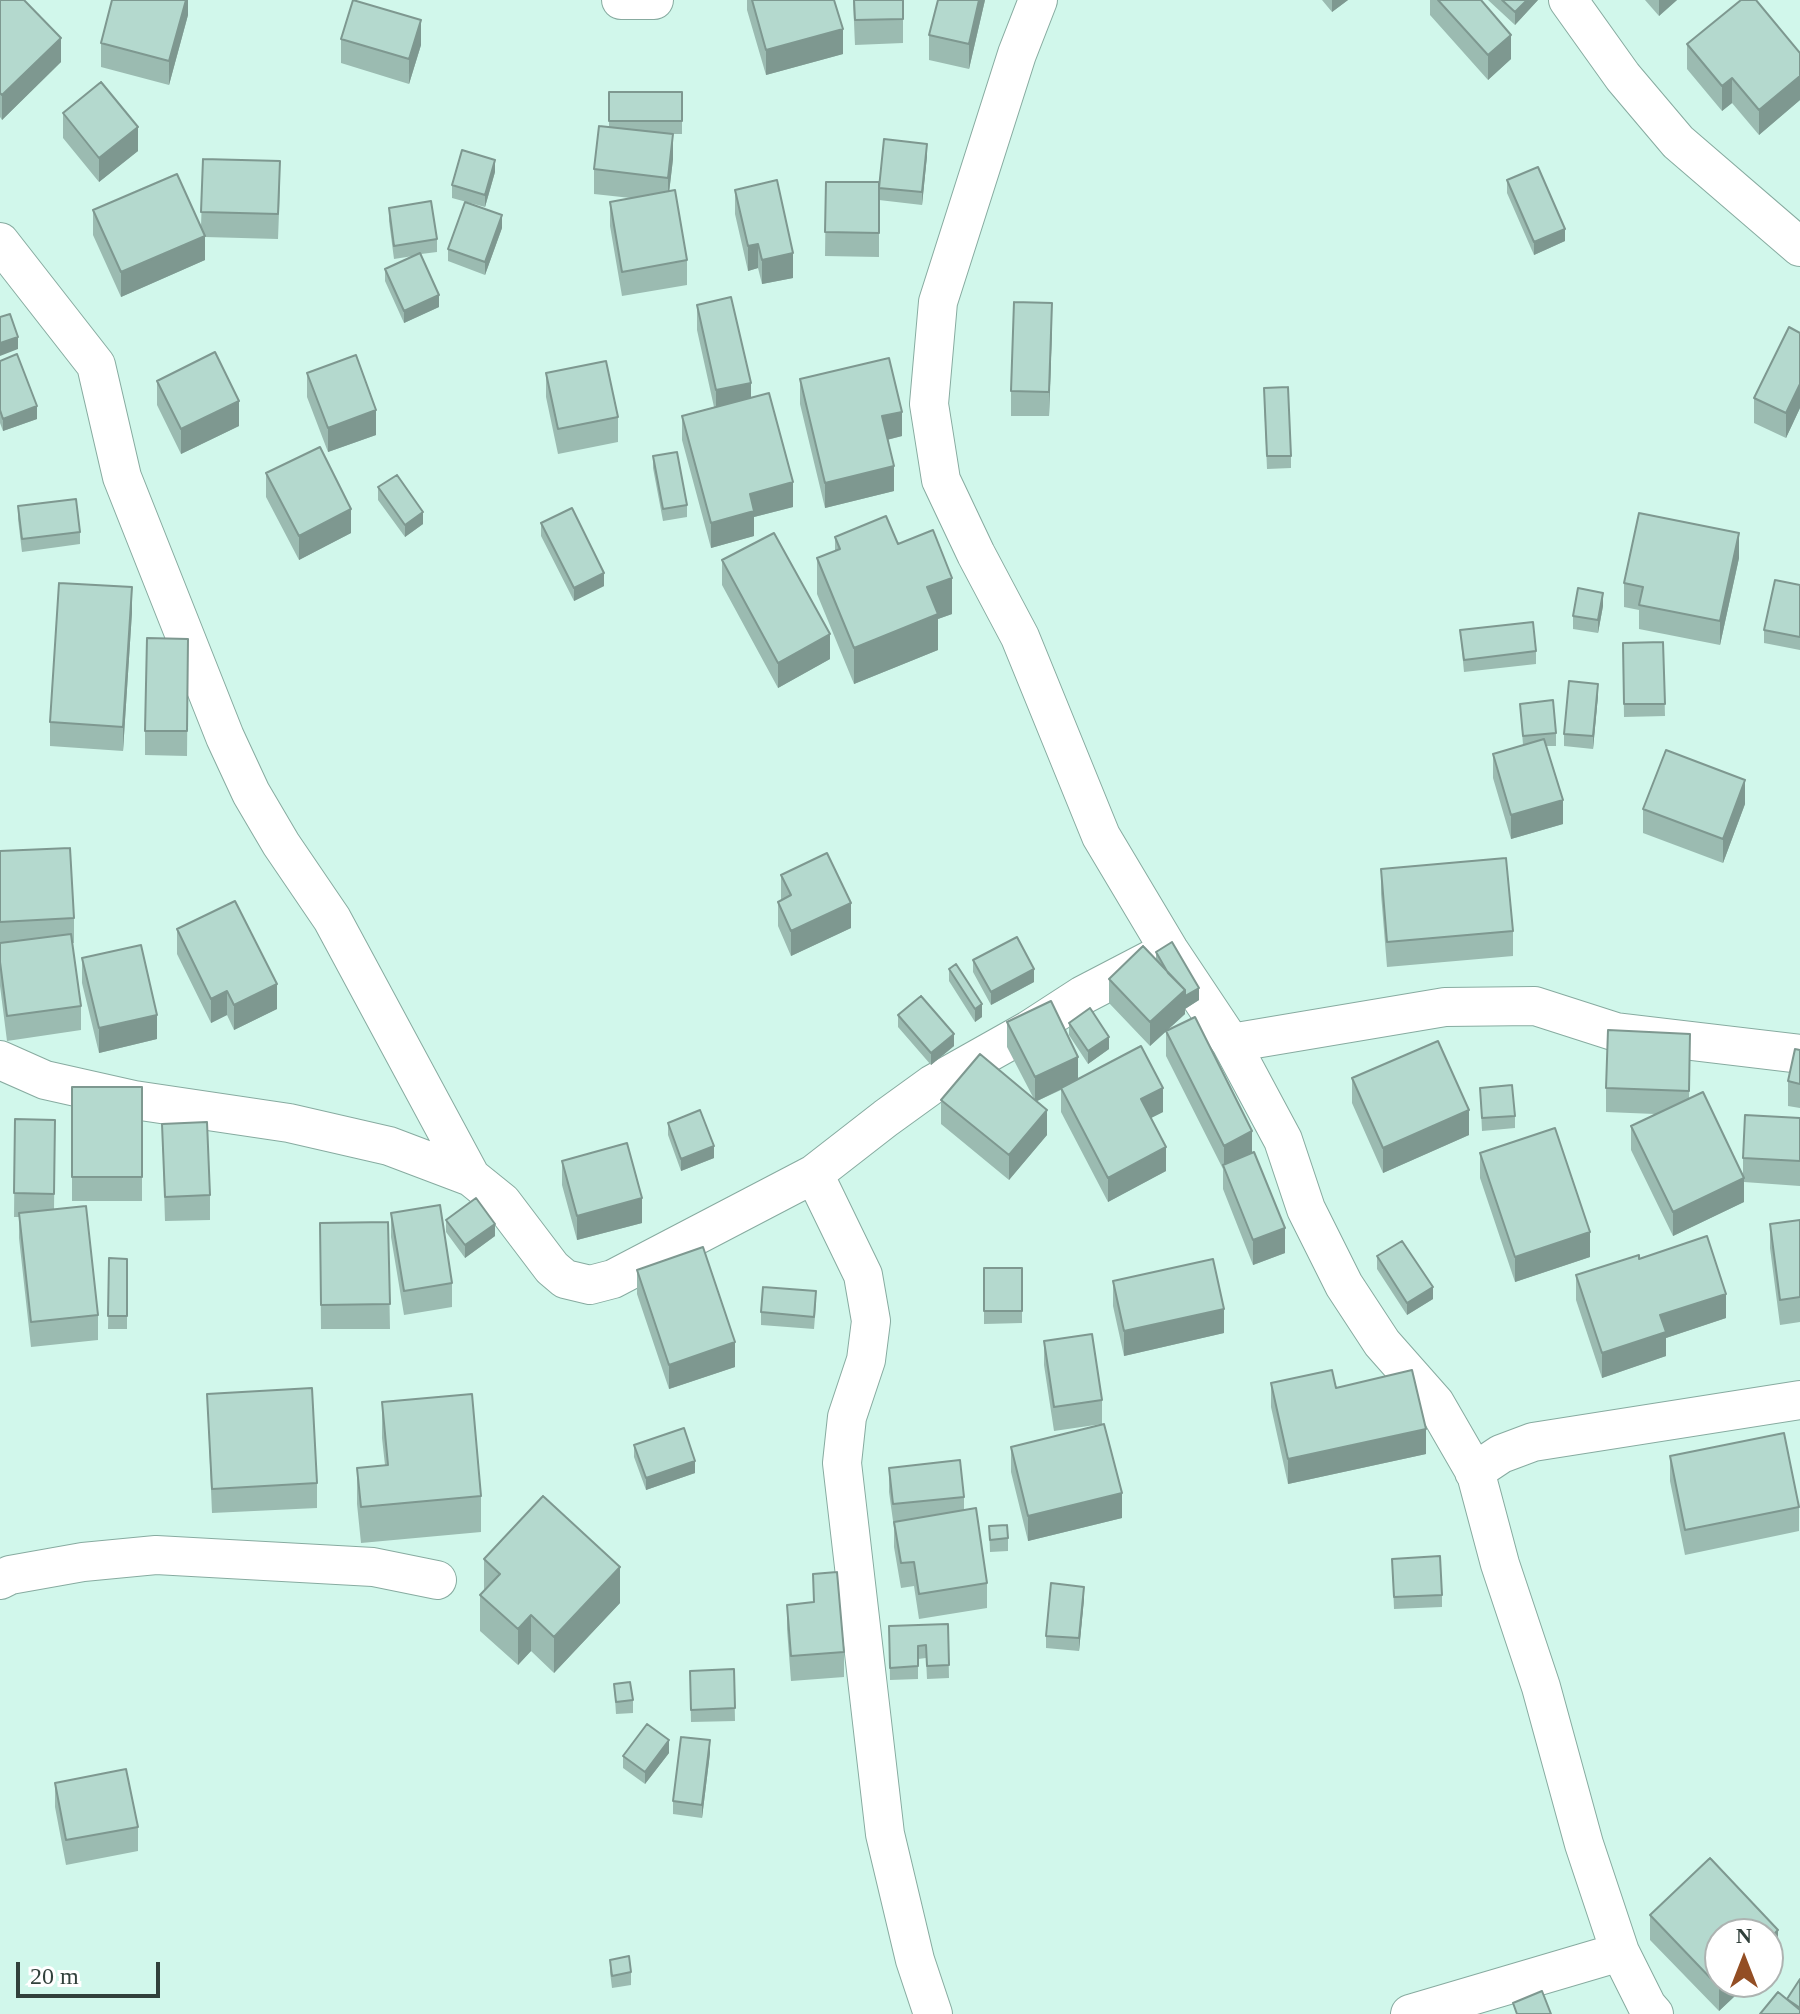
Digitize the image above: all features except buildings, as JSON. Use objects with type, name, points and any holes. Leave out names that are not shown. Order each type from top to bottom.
[{"type":"street","points":[[621,0],[654,0]]},
{"type":"street","points":[[1038,0],[1017,54],[938,302],[929,404],[941,480],[1020,637],[1101,836],[1169,950],[1231,1043],[1283,1140],[1306,1209],[1344,1285],[1382,1343],[1435,1403],[1474,1472],[1500,1564],[1541,1687],[1584,1844],[1620,1952],[1654,2014]]},
{"type":"street","points":[[1568,0],[1623,77],[1678,142],[1800,247]]},
{"type":"street","points":[[0,242],[96,365],[122,477],[225,737],[251,793],[332,919],[471,1177]]},
{"type":"street","points":[[0,1060],[45,1080],[134,1100],[289,1123],[389,1146],[471,1177],[502,1202],[552,1268],[565,1279],[590,1285],[613,1279],[814,1174],[933,1084],[1029,1030],[1083,995],[1169,950]]},
{"type":"street","points":[[1231,1043],[1445,1007],[1535,1006],[1616,1032],[1800,1054]]},
{"type":"street","points":[[814,1174],[863,1275],[871,1321],[866,1360],[847,1417],[842,1463],[885,1834],[915,1960],[933,2014]]},
{"type":"street","points":[[1474,1472],[1501,1454],[1533,1442],[1800,1400]]},
{"type":"street","points":[[0,1580],[10,1575],[83,1562],[156,1555],[373,1567],[437,1580]]},
{"type":"street","points":[[1410,2014],[1620,1952]]}]
